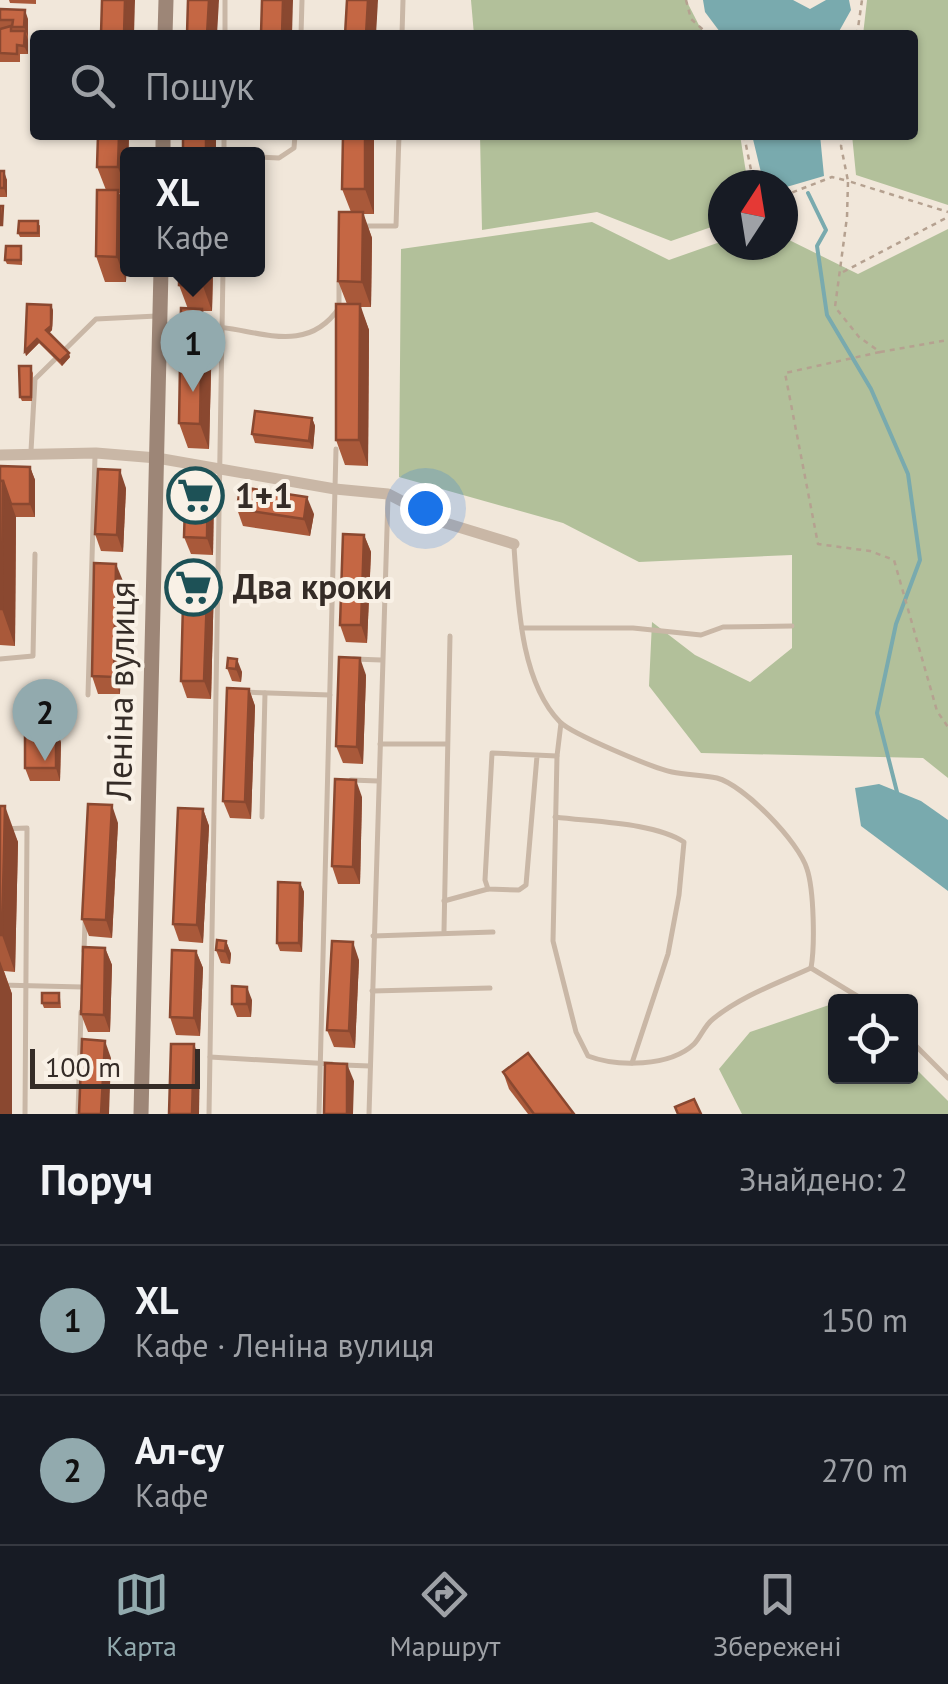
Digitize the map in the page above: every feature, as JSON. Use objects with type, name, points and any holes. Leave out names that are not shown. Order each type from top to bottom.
[{"type":"main road","points":[[165,30],[166,0]]},
{"type":"main road","name":"Леніна вулиця","points":[[140,1114],[161,277]]},
{"type":"street","points":[[0,455],[96,453],[157,458],[388,494],[442,522],[514,544]]},
{"type":"lane","points":[[225,30],[226,0]]},
{"type":"lane","points":[[301,30],[302,0]]},
{"type":"lane","points":[[402,0],[402,30]]},
{"type":"lane","points":[[265,158],[279,158],[294,148],[294,140]]},
{"type":"lane","points":[[359,226],[396,226],[399,140]]},
{"type":"lane","points":[[339,326],[340,275]]},
{"type":"lane","points":[[209,1114],[223,277]]},
{"type":"lane","points":[[31,453],[35,379],[96,320],[160,320],[222,326],[290,339],[326,326],[339,307]]},
{"type":"lane","points":[[319,1114],[336,450]]},
{"type":"lane","points":[[88,695],[96,453]]},
{"type":"lane","points":[[368,1114],[388,494]]},
{"type":"lane","points":[[514,544],[522,628],[537,685],[561,724],[668,772],[721,778],[744,791],[784,834],[808,868],[814,949],[811,968]]},
{"type":"lane","points":[[0,659],[32,656],[36,554]]},
{"type":"lane","points":[[522,628],[633,628],[701,636],[724,627],[792,626]]},
{"type":"lane","points":[[444,931],[450,636]]},
{"type":"lane","points":[[331,658],[381,660]]},
{"type":"lane","points":[[217,692],[330,694]]},
{"type":"lane","points":[[262,818],[265,693]]},
{"type":"lane","points":[[561,724],[552,941],[576,1032],[588,1056],[603,1062],[657,1061],[692,1046],[710,1020],[751,995],[811,968]]},
{"type":"lane","points":[[379,744],[447,744]]},
{"type":"lane","points":[[488,889],[492,753],[557,756]]},
{"type":"lane","points":[[444,901],[488,889],[519,890],[526,885],[537,756]]},
{"type":"lane","points":[[328,780],[378,781]]},
{"type":"lane","points":[[555,817],[674,835],[684,842],[680,896],[668,954],[632,1063]]},
{"type":"lane","points":[[0,829],[27,828],[26,1114]]},
{"type":"lane","points":[[83,969],[85,913]]},
{"type":"lane","points":[[374,936],[493,932]]},
{"type":"lane","points":[[811,968],[855,994]]},
{"type":"lane","points":[[0,986],[82,987]]},
{"type":"lane","points":[[372,991],[490,988]]},
{"type":"lane","points":[[78,1114],[82,1005]]},
{"type":"lane","points":[[918,1048],[948,1078]]},
{"type":"lane","points":[[210,1057],[370,1066]]},
{"type":"path","points":[[686,0],[692,19],[704,30]]},
{"type":"path","points":[[858,30],[862,0]]},
{"type":"path","points":[[745,140],[751,170]]},
{"type":"path","points":[[842,140],[848,180],[835,307],[859,337],[880,352]]},
{"type":"path","points":[[798,190],[832,177],[948,214]]},
{"type":"path","points":[[841,274],[948,214]]},
{"type":"path","points":[[948,340],[785,372],[818,544],[870,550],[894,560],[937,711],[948,726]]},
{"type":"green space","points":[[471,0],[686,0],[701,30],[474,30]]},
{"type":"green space","points":[[867,0],[948,0],[948,205],[856,175],[852,140],[918,140],[918,30],[864,30]]},
{"type":"green space","points":[[480,140],[741,140],[746,170],[708,170],[708,228],[671,241],[597,212],[482,230]]},
{"type":"green space","points":[[592,222],[669,260],[708,246],[708,260],[798,260],[798,244],[858,274],[948,229],[948,778],[923,758],[701,753],[649,686],[652,622],[695,655],[750,682],[792,648],[792,555],[639,562],[563,523],[399,477],[401,249]]},
{"type":"green space","points":[[828,1005],[828,1084],[918,1084],[918,1071],[948,1101],[948,1114],[742,1114],[719,1069],[750,1032]]},
{"type":"water","points":[[703,0],[793,0],[810,9],[826,0],[849,0],[851,10],[840,30],[718,30],[705,12]]},
{"type":"water","points":[[753,140],[820,140],[824,176],[798,184],[798,170],[760,170]]},
{"type":"water","points":[[879,784],[921,801],[948,820],[948,891],[861,826],[855,788]]},
{"type":"building","points":[[102,0],[125,0],[124,30],[101,30]]},
{"type":"building","points":[[188,0],[209,0],[207,30],[187,30]]},
{"type":"building","points":[[262,0],[283,0],[282,30],[261,30]]},
{"type":"building","points":[[347,0],[368,0],[366,30],[345,30]]},
{"type":"building","points":[[0,9],[25,10],[24,27],[12,27],[13,20],[0,20]]},
{"type":"building","points":[[11,26],[11,31],[25,31],[24,46],[17,45],[17,54],[0,53],[0,29]]},
{"type":"building","points":[[98,140],[119,140],[118,167],[97,167]]},
{"type":"building","points":[[183,140],[206,140],[206,147],[183,147]]},
{"type":"building","points":[[343,140],[365,140],[365,189],[342,189]]},
{"type":"building","points":[[0,171],[4,171],[4,188],[0,188]]},
{"type":"building","points":[[97,190],[118,190],[117,257],[96,256]]},
{"type":"building","points":[[339,212],[363,212],[362,282],[338,281]]},
{"type":"building","points":[[19,221],[38,221],[38,233],[18,233]]},
{"type":"building","points":[[6,246],[21,246],[21,260],[5,260]]},
{"type":"building","points":[[179,277],[203,277],[203,286],[179,285]]},
{"type":"building","points":[[27,304],[51,305],[51,326],[46,330],[69,353],[60,361],[37,339],[25,351]]},
{"type":"building","points":[[336,304],[360,304],[359,440],[336,440]]},
{"type":"building","points":[[181,308],[202,309],[200,424],[179,423]]},
{"type":"building","points":[[19,366],[31,366],[31,397],[20,397]]},
{"type":"building","points":[[255,411],[312,418],[309,441],[252,434]]},
{"type":"building","points":[[0,466],[30,467],[30,504],[11,504],[0,481]]},
{"type":"building","points":[[98,469],[120,470],[117,535],[95,534]]},
{"type":"building","points":[[186,472],[208,473],[207,538],[184,537]]},
{"type":"building","points":[[3,481],[2,609],[0,609]]},
{"type":"building","points":[[240,487],[307,497],[304,519],[237,509]]},
{"type":"building","points":[[343,534],[364,535],[361,625],[340,625]]},
{"type":"building","points":[[94,563],[116,564],[114,677],[92,676]]},
{"type":"building","points":[[184,565],[208,565],[204,681],[181,681]]},
{"type":"building","points":[[339,657],[360,658],[357,747],[336,746]]},
{"type":"building","points":[[228,658],[237,659],[236,669],[227,668]]},
{"type":"building","points":[[227,688],[249,689],[245,802],[223,801]]},
{"type":"building","points":[[25,728],[56,729],[56,768],[25,768]]},
{"type":"building","points":[[335,779],[356,780],[353,867],[332,866]]},
{"type":"building","points":[[88,804],[112,805],[106,920],[82,919]]},
{"type":"building","points":[[0,806],[5,806],[2,935],[0,935]]},
{"type":"building","points":[[178,808],[203,809],[197,925],[173,924]]},
{"type":"building","points":[[278,882],[300,883],[299,943],[277,943]]},
{"type":"building","points":[[217,940],[226,941],[225,951],[216,950]]},
{"type":"building","points":[[332,941],[353,942],[349,1031],[327,1030]]},
{"type":"building","points":[[83,947],[105,948],[104,1015],[81,1014]]},
{"type":"building","points":[[172,950],[196,951],[194,1018],[170,1017]]},
{"type":"building","points":[[232,986],[247,987],[247,1004],[232,1004]]},
{"type":"building","points":[[42,993],[59,993],[59,1003],[42,1003]]},
{"type":"building","points":[[82,1039],[105,1041],[101,1114],[79,1114]]},
{"type":"building","points":[[171,1044],[194,1044],[192,1114],[169,1114]]},
{"type":"building","points":[[528,1053],[574,1114],[534,1114],[503,1072]]},
{"type":"building","points":[[325,1063],[347,1064],[347,1114],[324,1114]]},
{"type":"building","points":[[694,1099],[701,1114],[678,1114],[675,1107]]},
{"type":"waterway","points":[[808,193],[826,230],[817,246],[827,315],[871,389],[908,474],[920,560],[896,624],[877,713],[897,792]]},
{"type":"place","name":"XL","points":[[193,392]]},
{"type":"place","name":"1+1","points":[[196,496]]},
{"type":"place","name":"Два кроки","points":[[194,587]]},
{"type":"place","name":"Ал-су","points":[[45,761]]}]
